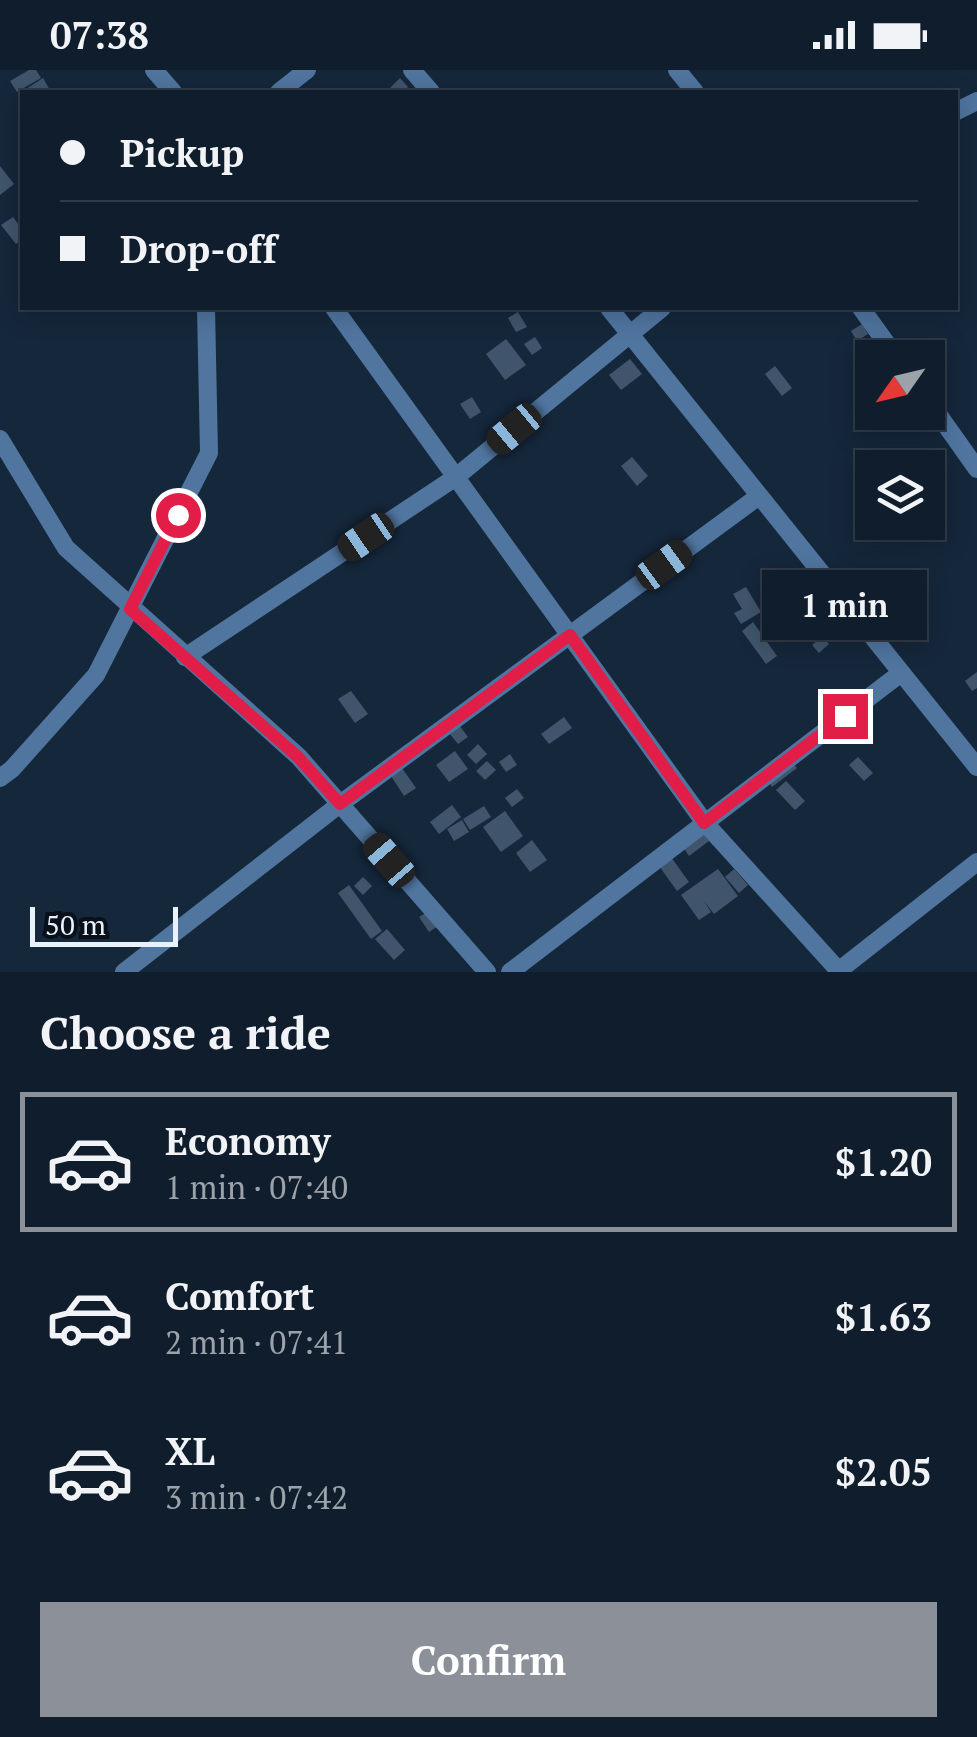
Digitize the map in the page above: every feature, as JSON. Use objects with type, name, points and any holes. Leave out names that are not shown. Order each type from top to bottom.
[{"type":"street","points":[[154,70],[171,90]]},
{"type":"street","points":[[282,90],[307,70]]},
{"type":"street","points":[[412,70],[428,90]]},
{"type":"street","points":[[677,70],[693,90]]},
{"type":"street","points":[[0,778],[96,675],[210,452],[206,310]]},
{"type":"street","points":[[335,310],[704,823],[839,971],[977,862]]},
{"type":"street","points":[[611,310],[977,767]]},
{"type":"street","points":[[185,657],[456,477],[659,310]]},
{"type":"street","points":[[862,310],[884,340]]},
{"type":"street","points":[[945,424],[977,469]]},
{"type":"street","points":[[0,439],[66,548],[298,757],[487,972]]},
{"type":"street","points":[[124,972],[340,804],[759,496]]},
{"type":"street","points":[[510,972],[901,673]]},
{"type":"building","points":[[29,70],[36,70],[41,78],[17,92],[10,81]]},
{"type":"building","points":[[43,78],[50,90],[27,90]]},
{"type":"building","points":[[400,78],[408,87],[404,90],[389,89]]},
{"type":"building","points":[[0,166],[14,184],[0,195]]},
{"type":"building","points":[[13,217],[20,226],[20,241],[16,244],[1,225]]},
{"type":"building","points":[[518,312],[527,327],[516,332],[508,318]]},
{"type":"building","points":[[862,324],[868,334],[856,340],[851,331]]},
{"type":"building","points":[[535,337],[542,348],[532,355],[524,344]]},
{"type":"building","points":[[506,339],[526,365],[505,380],[486,354]]},
{"type":"building","points":[[630,359],[642,374],[621,390],[609,375]]},
{"type":"building","points":[[775,366],[792,388],[782,396],[765,374]]},
{"type":"building","points":[[472,397],[481,412],[470,419],[460,404]]},
{"type":"building","points":[[632,457],[648,476],[637,486],[621,466]]},
{"type":"building","points":[[798,573],[806,582],[797,590],[789,582]]},
{"type":"building","points":[[746,587],[761,612],[741,624],[734,613],[742,609],[733,594]]},
{"type":"building","points":[[753,622],[777,656],[766,664],[742,631]]},
{"type":"building","points":[[822,636],[829,644],[819,653],[812,645]]},
{"type":"building","points":[[977,672],[977,688],[972,691],[965,681]]},
{"type":"building","points":[[351,691],[368,714],[355,723],[338,699]]},
{"type":"building","points":[[564,717],[572,728],[549,744],[541,734]]},
{"type":"building","points":[[459,725],[468,737],[458,744],[449,733]]},
{"type":"building","points":[[478,744],[487,754],[476,764],[467,755]]},
{"type":"building","points":[[455,751],[468,769],[449,782],[436,765]]},
{"type":"building","points":[[510,754],[517,765],[506,772],[499,762]]},
{"type":"building","points":[[858,757],[873,773],[864,781],[849,765]]},
{"type":"building","points":[[487,761],[496,770],[485,780],[476,771]]},
{"type":"building","points":[[791,761],[797,768],[772,787],[767,779]]},
{"type":"building","points":[[402,768],[416,788],[404,796],[391,776]]},
{"type":"building","points":[[786,781],[805,801],[795,810],[776,790]]},
{"type":"building","points":[[517,789],[524,798],[512,807],[505,798]]},
{"type":"building","points":[[452,805],[461,817],[439,834],[430,822]]},
{"type":"building","points":[[484,806],[491,817],[470,830],[463,819]]},
{"type":"building","points":[[505,811],[523,836],[501,852],[483,827]]},
{"type":"building","points":[[462,820],[469,832],[454,841],[447,829]]},
{"type":"building","points":[[702,829],[709,841],[689,856],[681,844]]},
{"type":"building","points":[[532,840],[547,860],[530,872],[516,853]]},
{"type":"building","points":[[379,850],[395,868],[385,877],[369,859]]},
{"type":"building","points":[[671,857],[689,882],[677,891],[659,866]]},
{"type":"building","points":[[718,869],[738,896],[714,914],[704,901],[711,912],[699,920],[681,895]]},
{"type":"building","points":[[734,869],[748,885],[739,893],[725,877]]},
{"type":"building","points":[[363,877],[372,886],[363,895],[354,886]]},
{"type":"building","points":[[349,885],[382,931],[371,939],[338,893]]},
{"type":"building","points":[[429,911],[438,926],[429,932],[419,917]]},
{"type":"building","points":[[387,929],[405,950],[394,960],[375,939]]},
{"type":"route","points":[[178,515],[130,609],[298,757],[340,804],[570,635],[704,823],[845,716]]}]
